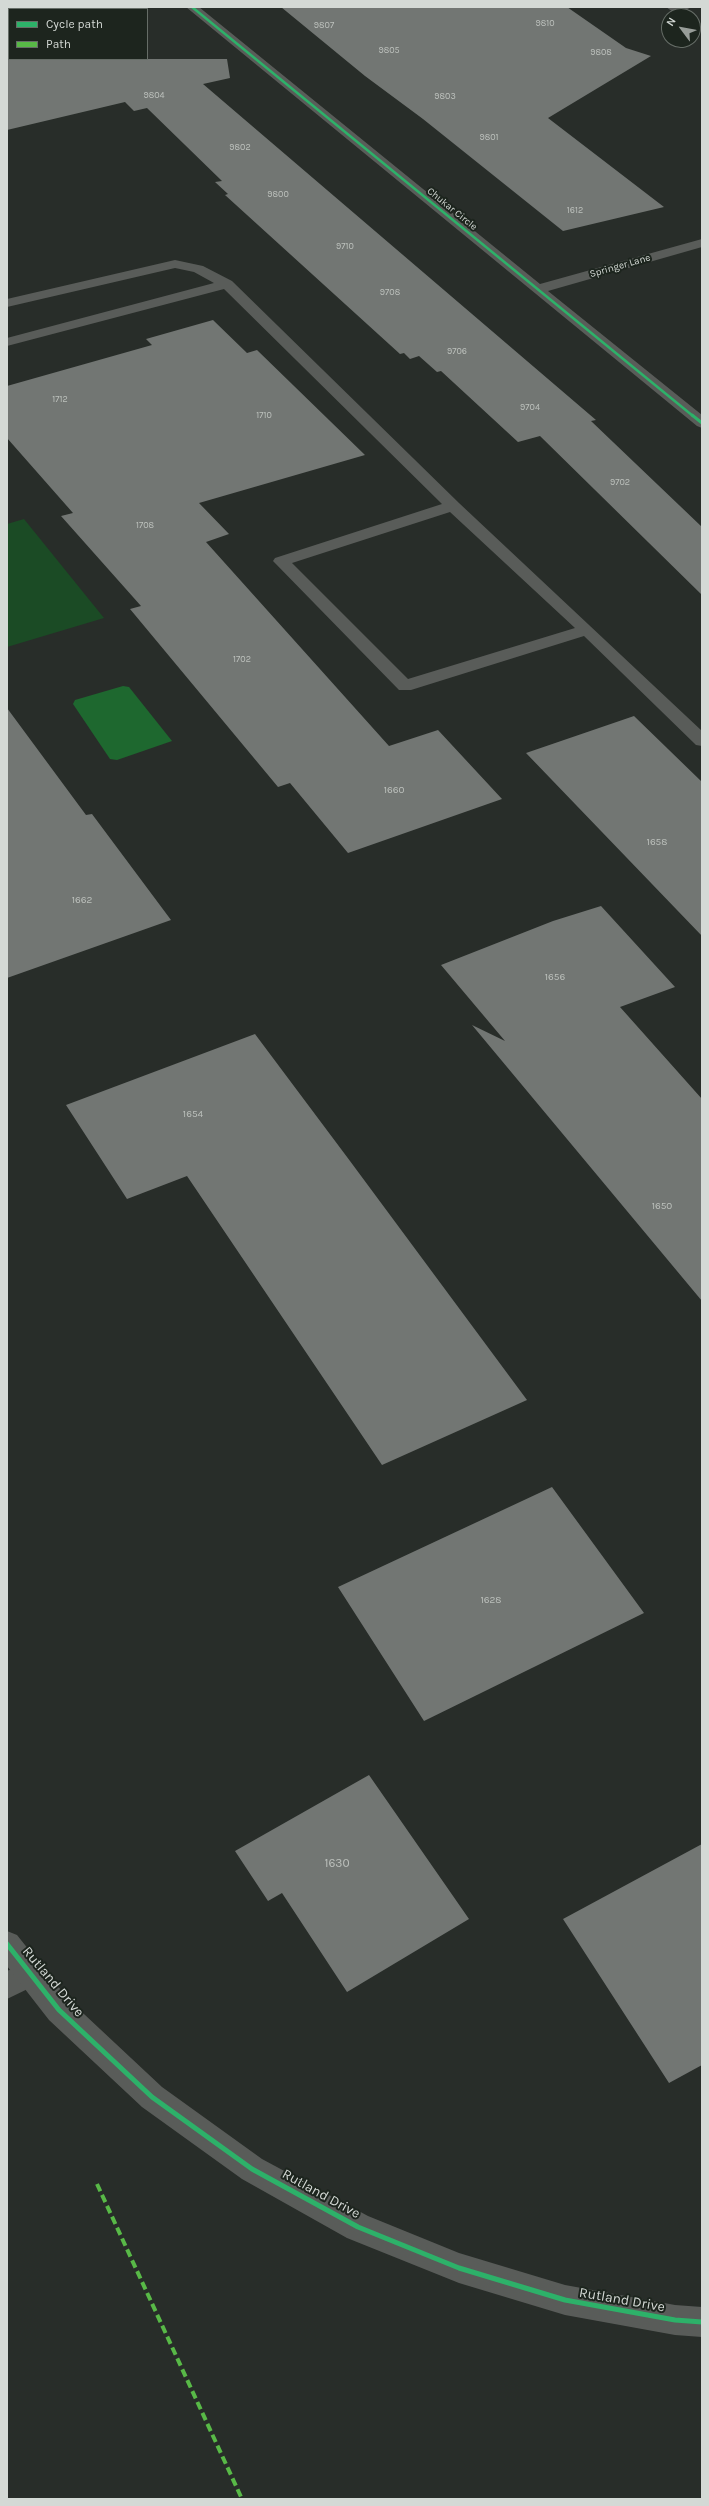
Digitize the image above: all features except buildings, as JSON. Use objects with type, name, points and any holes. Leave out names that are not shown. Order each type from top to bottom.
[{"type":"street","name":"Chukar Circle","points":[[192,7],[702,423]]},
{"type":"street","points":[[672,7],[676,10],[686,7]]},
{"type":"street","name":"Springer Lane","points":[[538,289],[702,243]]},
{"type":"street","points":[[7,303],[175,264],[198,269],[227,284],[453,506],[588,630],[702,741]]},
{"type":"street","points":[[7,342],[227,284]]},
{"type":"street","points":[[453,506],[281,561],[405,686],[588,630]]},
{"type":"street","name":"Rutland Drive","points":[[7,1944],[19,1980],[59,2010],[152,2097],[252,2169],[358,2227],[459,2268],[565,2300],[675,2320],[702,2322]]},
{"type":"shaded area","points":[[24,519],[104,618],[7,647],[7,524]]},
{"type":"shaded area","points":[[123,686],[129,687],[172,741],[117,760],[110,759],[73,704],[75,700]]},
{"type":"marked path","points":[[97,2184],[242,2499]]},
{"type":"cycle path","points":[[192,7],[702,423]]},
{"type":"cycle path","points":[[7,1944],[59,2010],[152,2097],[252,2169],[358,2227],[459,2268],[565,2300],[675,2320],[702,2322]]}]
